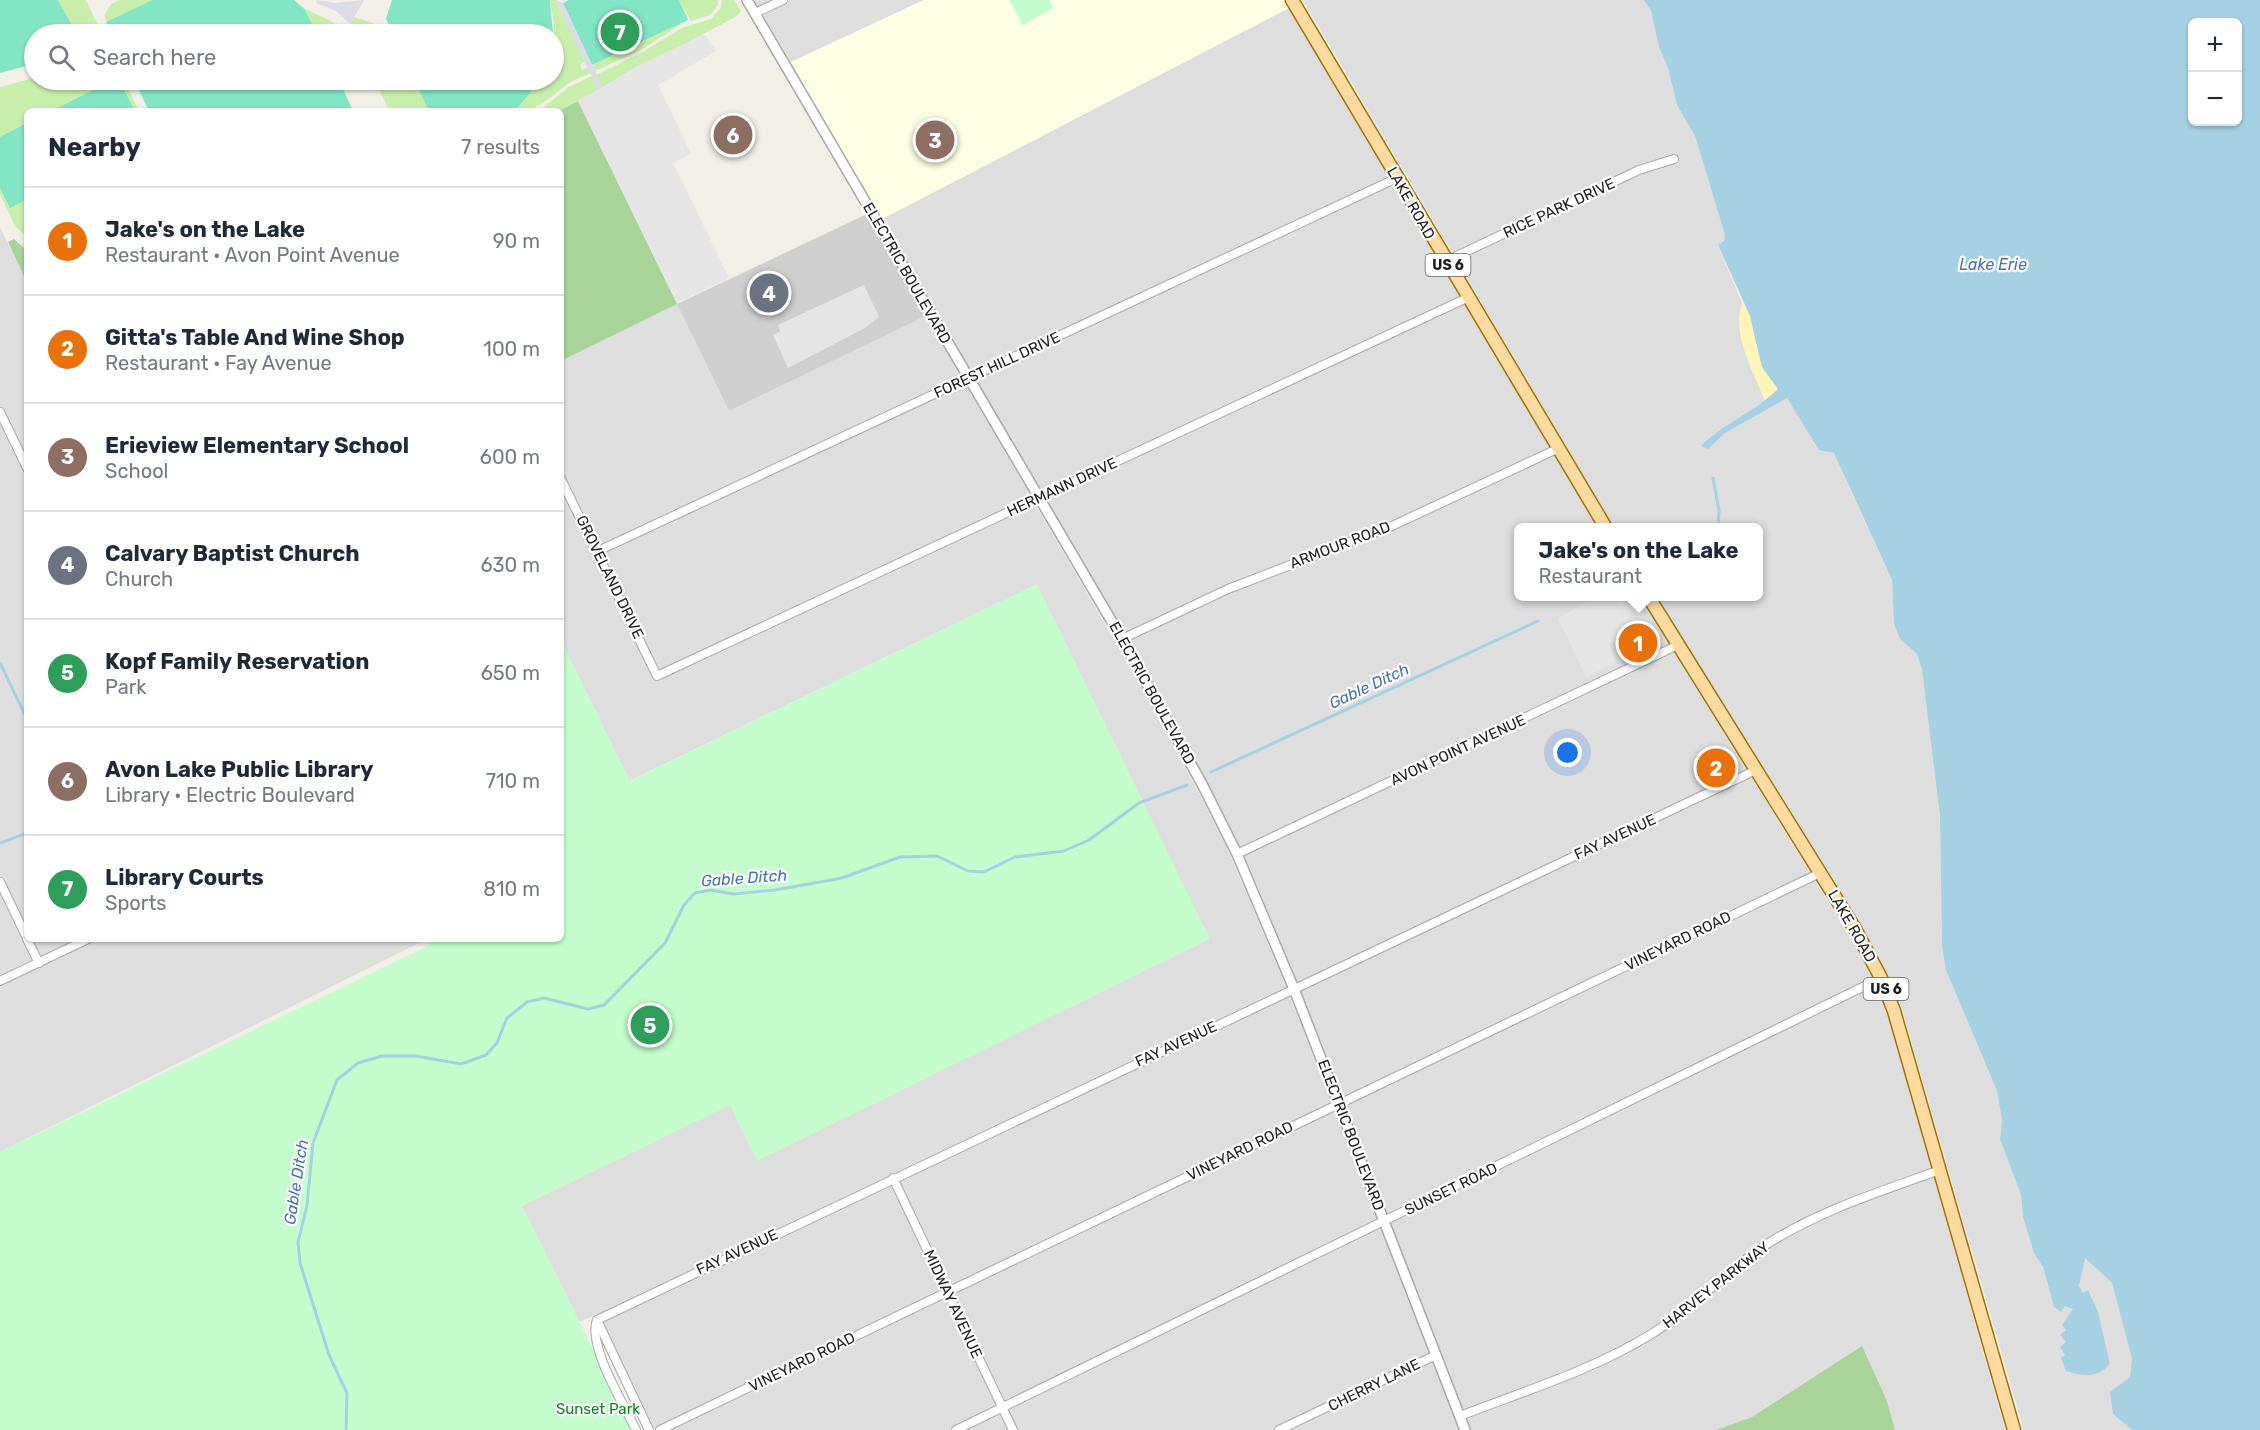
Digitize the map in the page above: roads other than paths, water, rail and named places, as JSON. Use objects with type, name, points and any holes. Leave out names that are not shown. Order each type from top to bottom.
[{"type":"main road","name":"LAKE ROAD","points":[[1292,0],[1467,298],[1603,523]]},
{"type":"main road","name":"LAKE ROAD","points":[[1650,601],[1820,873],[1881,978],[1894,1011],[2014,1430]]},
{"type":"street","name":"ELECTRIC BOULEVARD","points":[[747,0],[1122,639],[1238,854],[1294,989],[1465,1430]]},
{"type":"street","points":[[755,13],[783,0]]},
{"type":"street","name":"RICE PARK DRIVE","points":[[1446,261],[1639,170],[1674,159]]},
{"type":"street","name":"FOREST HILL DRIVE","points":[[598,551],[1396,178]]},
{"type":"street","name":"HERMANN DRIVE","points":[[657,676],[1467,298]]},
{"type":"street","points":[[0,412],[24,462]]},
{"type":"street","name":"ARMOUR ROAD","points":[[1122,639],[1228,589],[1392,526],[1557,449]]},
{"type":"street","name":"GROVELAND DRIVE","points":[[564,485],[657,676]]},
{"type":"street","name":"AVON POINT AVENUE","points":[[1238,854],[1678,645]]},
{"type":"street","name":"FAY AVENUE","points":[[597,1320],[1756,770]]},
{"type":"street","name":"VINEYARD ROAD","points":[[660,1430],[1820,873]]},
{"type":"street","points":[[0,882],[24,933]]},
{"type":"street","points":[[28,942],[39,963]]},
{"type":"street","points":[[0,981],[82,942]]},
{"type":"street","name":"SUNSET ROAD","points":[[956,1430],[1881,978]]},
{"type":"street","name":"HARVEY PARKWAY","points":[[1460,1416],[1622,1351],[1681,1315],[1736,1268],[1789,1231],[1847,1203],[1940,1170]]},
{"type":"street","name":"MIDWAY AVENUE","points":[[893,1178],[1013,1430]]},
{"type":"street","points":[[597,1320],[592,1330],[598,1350],[636,1430]]},
{"type":"street","points":[[597,1320],[649,1430]]},
{"type":"street","name":"CHERRY LANE","points":[[1279,1430],[1436,1355]]},
{"type":"water","name":"Lake Erie","points":[[1644,0],[2260,0],[2260,1430],[2132,1430],[2113,1414],[2110,1392],[2130,1377],[2132,1359],[2112,1283],[2085,1258],[2079,1286],[2083,1293],[2088,1290],[2098,1312],[2110,1364],[2100,1372],[2090,1375],[2066,1371],[2061,1358],[2065,1355],[2060,1347],[2066,1342],[2060,1335],[2066,1330],[2062,1325],[2073,1309],[2065,1306],[2061,1312],[2054,1307],[2043,1267],[2034,1253],[2023,1217],[2021,1195],[2000,1139],[2002,1121],[1997,1091],[1946,970],[1942,947],[1940,816],[1922,670],[1917,654],[1900,639],[1894,624],[1892,580],[1834,453],[1819,450],[1787,398],[1725,433],[1708,449],[1701,446],[1778,389],[1762,367],[1750,316],[1718,245],[1724,241],[1725,235],[1695,136],[1677,105],[1668,68],[1659,47],[1651,11]]},
{"type":"waterway","name":"Gable Ditch","points":[[1713,478],[1719,511],[1718,523]]},
{"type":"waterway","name":"Gable Ditch","points":[[1211,772],[1538,621]]},
{"type":"waterway","points":[[0,663],[24,713]]},
{"type":"waterway","name":"Gable Ditch","points":[[346,1430],[347,1393],[329,1355],[300,1263],[298,1242],[307,1206],[313,1143],[337,1080],[358,1063],[382,1056],[416,1056],[461,1064],[486,1055],[497,1043],[507,1018],[527,1002],[544,998],[588,1009],[604,1005],[665,943],[684,905],[695,893],[711,890],[734,894],[775,890],[842,878],[900,857],[937,856],[968,871],[984,872],[1015,857],[1064,851],[1089,840],[1139,803],[1187,785]]},
{"type":"waterway","points":[[0,843],[24,834]]},
{"type":"place","name":"Library Courts","points":[[620,32]]},
{"type":"place","name":"Avon Lake Public Library","points":[[733,135]]},
{"type":"place","name":"Erieview Elementary School","points":[[935,140]]},
{"type":"place","name":"Calvary Baptist Church","points":[[769,293]]},
{"type":"place","name":"Jake's on the Lake","points":[[1638,643]]},
{"type":"place","name":"Gitta's Table And Wine Shop","points":[[1716,768]]},
{"type":"place","name":"Kopf Family Reservation","points":[[650,1025]]},
{"type":"park label","name":"Sunset Park","points":[[598,1409]]}]
